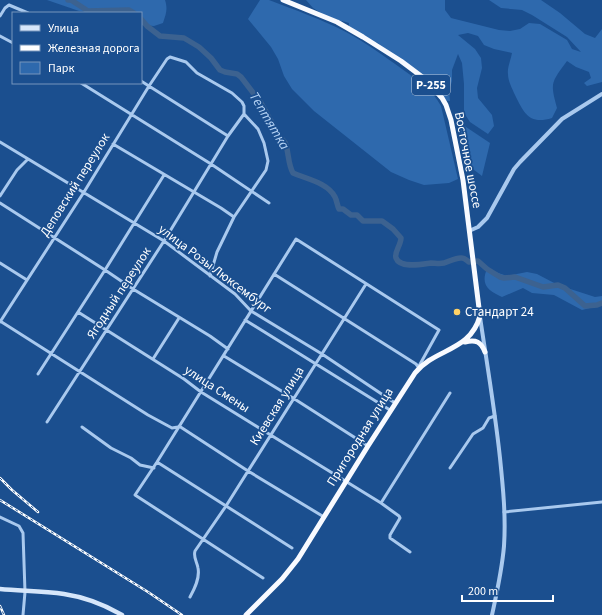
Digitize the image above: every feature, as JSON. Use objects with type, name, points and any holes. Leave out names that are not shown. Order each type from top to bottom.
[{"type":"highway","name":"Восточное шоссе","points":[[283,0],[337,22],[363,37],[419,75],[438,93],[446,105],[463,180],[480,316]]},
{"type":"highway","name":"Пригородная улица","points":[[246,615],[282,579],[294,564],[390,410],[419,368],[431,359],[470,336],[475,330],[480,316]]},
{"type":"highway","points":[[462,342],[475,340],[480,343],[485,352]]},
{"type":"main road","points":[[0,589],[76,596],[107,607],[122,615]]},
{"type":"street","points":[[0,16],[9,5],[26,12]]},
{"type":"street","points":[[0,36],[12,42]]},
{"type":"street","name":"Деповский переулок","points":[[0,322],[84,192],[167,59],[172,57],[186,62],[197,73],[232,93],[242,102],[244,106],[244,114]]},
{"type":"street","points":[[142,82],[228,136]]},
{"type":"street","points":[[83,84],[211,164],[270,203]]},
{"type":"street","points":[[469,231],[478,227],[487,218],[514,169],[520,162],[562,119],[602,94]]},
{"type":"street","points":[[210,276],[218,248],[234,217],[266,170],[268,161],[264,142],[258,129],[244,114]]},
{"type":"street","name":"Ягодный переулок","points":[[47,422],[164,241],[228,136],[244,114]]},
{"type":"street","name":"улица Розы Люксембург","points":[[0,142],[164,241],[235,294],[251,311],[322,354],[395,403]]},
{"type":"street","points":[[113,144],[234,217]]},
{"type":"street","points":[[0,196],[17,170],[28,159]]},
{"type":"street","points":[[38,374],[105,270],[164,174]]},
{"type":"street","points":[[0,203],[132,289],[210,336],[228,349]]},
{"type":"street","points":[[263,578],[135,495],[158,462],[296,238],[439,330],[426,352],[419,368],[416,364],[274,274]]},
{"type":"street","points":[[0,264],[27,280]]},
{"type":"street","name":"Киевская улица","points":[[190,596],[195,586],[198,574],[198,566],[194,553],[226,506],[366,284]]},
{"type":"street","name":"улица Смены","points":[[78,312],[153,359],[201,392],[381,503],[399,516],[400,518],[390,535],[390,538],[410,552]]},
{"type":"street","points":[[480,316],[495,416],[504,512],[504,546],[501,574],[492,615]]},
{"type":"street","points":[[153,359],[179,318]]},
{"type":"street","points":[[245,320],[390,410]]},
{"type":"street","points":[[0,322],[160,422],[172,428],[179,427],[324,517]]},
{"type":"street","points":[[224,356],[368,446]]},
{"type":"street","points":[[381,503],[450,393]]},
{"type":"street","points":[[450,468],[473,434],[483,428],[489,418],[495,416]]},
{"type":"street","points":[[82,427],[111,448],[131,458],[140,465],[154,468]]},
{"type":"street","points":[[158,462],[292,548]]},
{"type":"street","points":[[504,512],[602,502]]},
{"type":"street","points":[[0,517],[19,526],[22,530],[25,592],[23,615]]},
{"type":"green space","points":[[47,0],[165,0],[166,3],[166,14],[163,23],[154,26],[142,25],[142,12],[79,11]]},
{"type":"green space","points":[[260,0],[269,0],[337,27],[374,49],[424,85],[441,106],[458,179],[449,183],[424,185],[391,172],[314,111],[292,89],[284,76],[278,59],[271,47],[248,19]]},
{"type":"green space","points":[[306,0],[445,0],[445,10],[451,18],[499,30],[510,31],[520,29],[529,23],[540,24],[567,40],[572,49],[581,52],[567,37],[532,15],[522,10],[501,8],[489,0],[541,0],[560,13],[585,34],[595,38],[602,29],[602,82],[587,86],[584,83],[591,78],[589,72],[576,67],[567,61],[553,83],[553,93],[557,108],[552,118],[544,120],[533,119],[528,116],[521,107],[509,82],[508,69],[512,53],[484,45],[478,36],[468,33],[458,35],[475,49],[481,58],[482,68],[477,88],[478,98],[492,115],[494,126],[488,134],[470,122],[464,113],[462,63],[458,54],[452,70],[452,81],[449,91],[450,101],[443,100],[441,88],[434,81],[422,78],[378,43],[361,39],[349,29],[349,23],[342,21],[339,24],[313,8]]},
{"type":"green space","points":[[457,121],[490,143],[482,176],[465,163]]},
{"type":"green space","points":[[487,269],[507,276],[527,272],[537,274],[558,285],[595,297],[602,296],[602,305],[582,310],[554,295],[532,293],[523,288],[502,297],[487,287],[485,283],[485,275]]},
{"type":"waterway","name":"Тептятка","points":[[68,0],[71,0],[88,11],[129,10],[132,12]]},
{"type":"waterway","name":"Тептятка","points":[[142,20],[160,36],[184,38],[199,47],[211,58],[220,70],[237,74],[241,77],[261,103],[275,128],[273,132],[285,143],[293,173],[317,182],[327,188],[335,197],[339,209],[343,209],[351,215],[357,215],[363,221],[382,221],[393,229],[401,238],[396,258],[402,264],[417,265],[442,263],[464,258],[469,262],[478,261],[500,277],[515,277],[543,287],[558,285],[565,288],[585,306],[602,303]]},
{"type":"railway","points":[[0,478],[38,512]]},
{"type":"railway","points":[[0,500],[148,592],[182,615]]},
{"type":"railway","points":[[0,606],[4,615]]},
{"type":"place","name":"Стандарт 24","points":[[457,312]]}]
